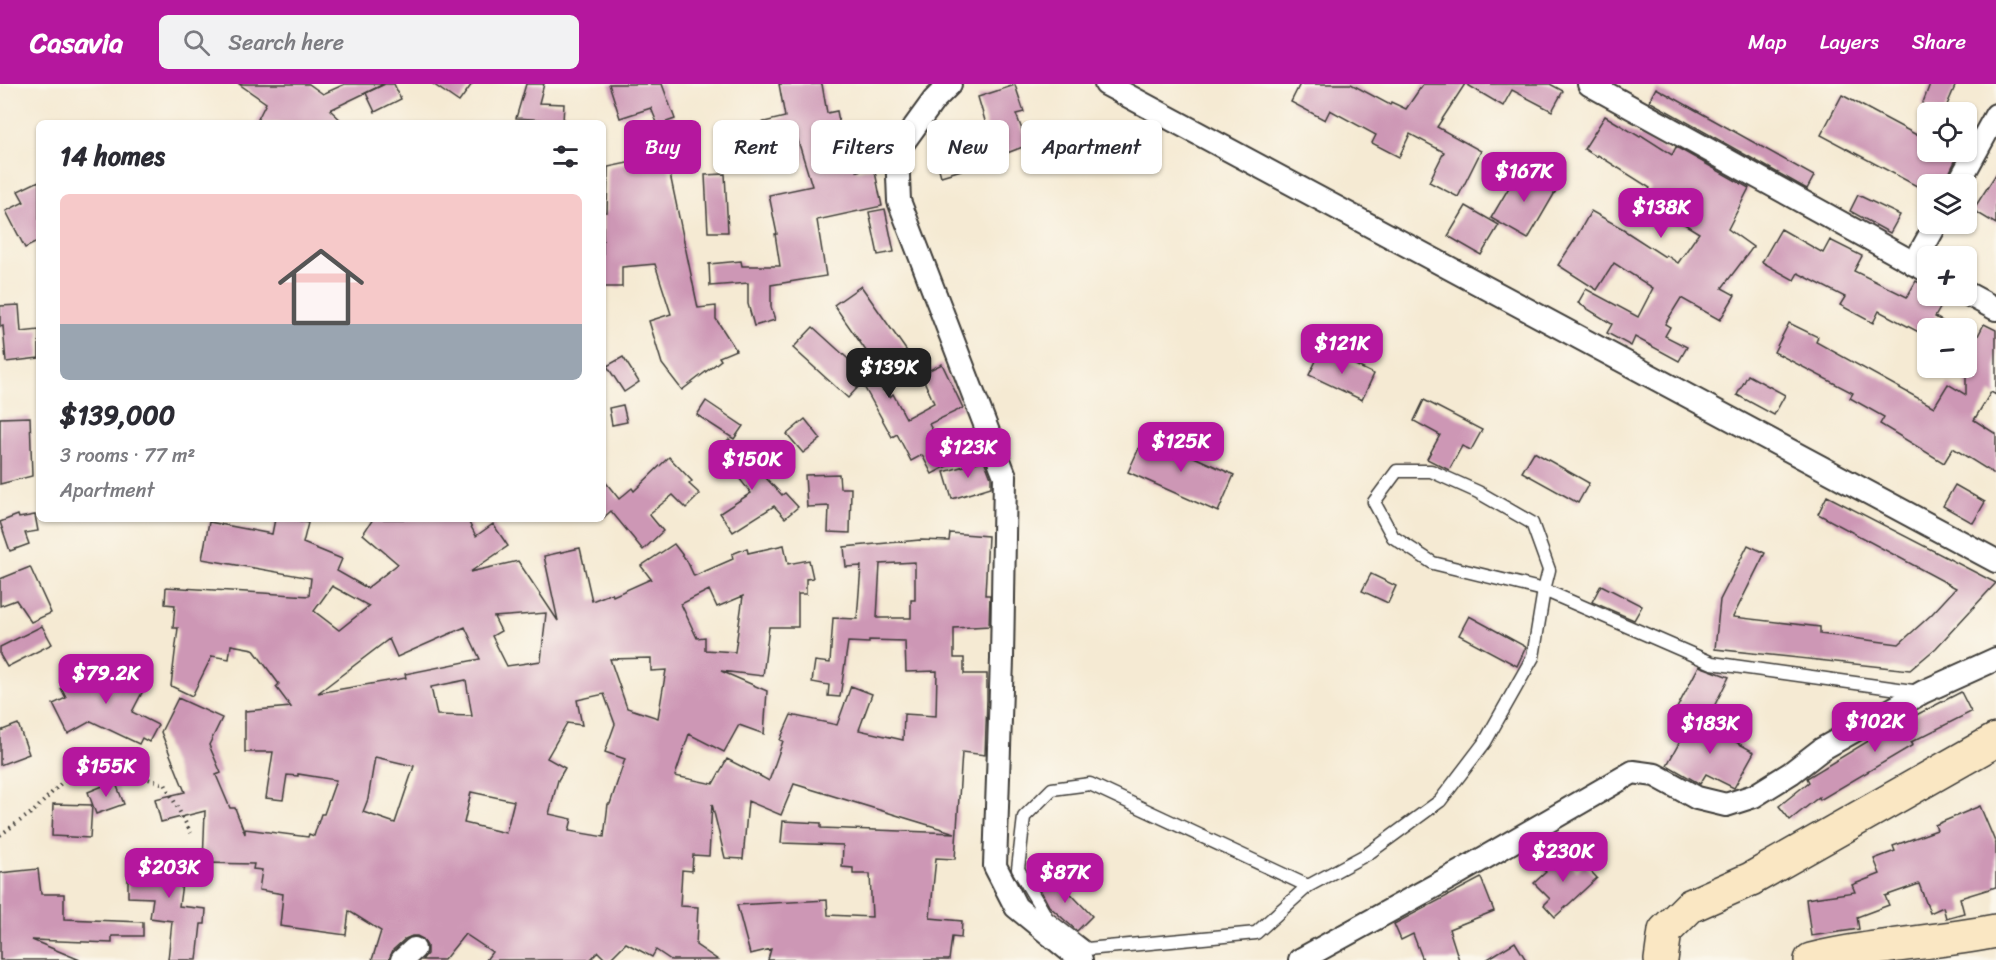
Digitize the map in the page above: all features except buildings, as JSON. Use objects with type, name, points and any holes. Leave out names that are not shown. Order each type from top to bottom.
[{"type":"street","points":[[951,84],[934,100],[897,151],[899,201],[1005,476],[994,866],[1016,906],[1081,960]]},
{"type":"street","points":[[1106,84],[1996,561]]},
{"type":"street","points":[[1590,84],[1917,266]]},
{"type":"street","points":[[1964,174],[1996,115]]},
{"type":"street","points":[[1977,299],[1996,309]]},
{"type":"street","points":[[1300,960],[1460,872],[1633,772],[1655,775],[1697,798],[1726,805],[1754,796],[1791,773],[1822,749],[1923,692],[1996,658]]},
{"type":"street","points":[[1661,960],[1665,931],[1690,906],[1752,879],[1996,740]]},
{"type":"street","points":[[1810,960],[1837,954],[1959,939],[1996,932]]},
{"type":"lane","points":[[1308,886],[1090,784],[1052,789],[1024,817],[1018,869],[1047,918],[1087,949],[1256,933],[1308,886],[1369,853],[1440,801],[1485,742],[1533,657],[1544,590],[1549,570],[1532,523],[1478,492],[1431,471],[1397,471],[1374,502],[1393,537],[1433,563],[1544,590],[1712,663],[1923,692]]},
{"type":"path","points":[[0,835],[34,811],[72,772],[100,769],[132,774],[165,784],[191,833]]}]
